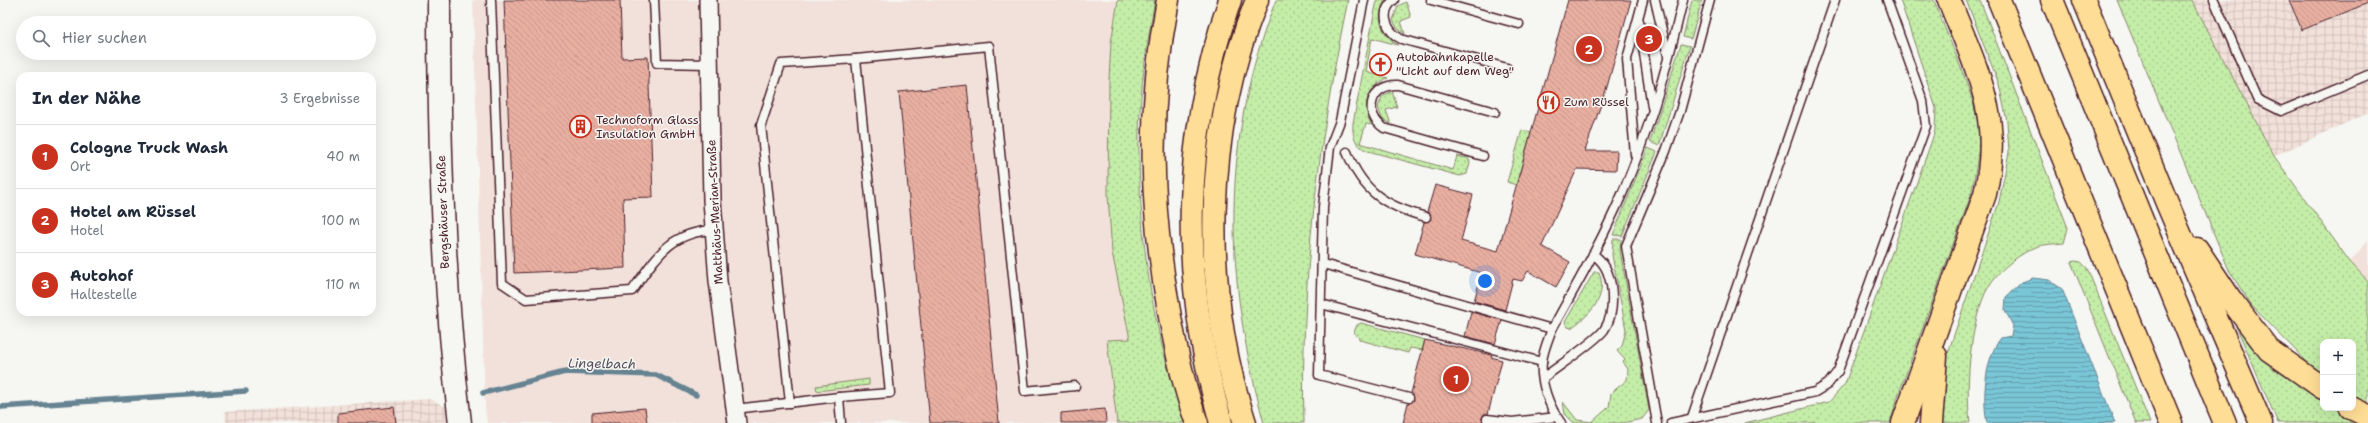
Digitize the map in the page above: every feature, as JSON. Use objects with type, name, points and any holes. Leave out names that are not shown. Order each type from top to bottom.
[{"type":"highway","points":[[1168,0],[1160,42],[1153,137],[1156,227],[1162,273],[1178,361],[1197,423]]},
{"type":"highway","points":[[1221,423],[1202,347],[1196,305],[1191,264],[1191,207],[1194,162],[1201,111],[1212,60],[1230,0]]},
{"type":"highway","points":[[1245,423],[1227,351],[1219,302],[1216,262],[1216,200],[1222,131],[1231,84],[1243,38],[1257,0]]},
{"type":"highway","points":[[1904,423],[1985,194],[1992,160],[1993,138],[1982,83],[1949,0]]},
{"type":"highway","points":[[1999,0],[2171,423]]},
{"type":"highway","points":[[2052,0],[2225,423]]},
{"type":"highway","points":[[2084,0],[2167,203],[2261,423]]},
{"type":"highway","points":[[2167,203],[2231,300],[2269,350],[2320,386]]},
{"type":"highway","points":[[1931,423],[1933,377],[1941,317]]},
{"type":"highway","points":[[2356,410],[2368,416]]},
{"type":"main road","name":"Bergshäuser Straße","points":[[439,0],[441,165],[446,286],[460,423]]},
{"type":"street","name":"Matthäus-Merian-Straße","points":[[708,0],[708,64],[714,230],[718,281],[736,416]]},
{"type":"lane","points":[[491,0],[502,283],[526,299],[632,292],[664,248],[697,231],[714,230]]},
{"type":"lane","points":[[654,0],[657,64],[708,64]]},
{"type":"lane","points":[[1364,0],[1340,120],[1330,147],[1323,207],[1323,264],[1319,375],[1409,398]]},
{"type":"lane","points":[[1394,0],[1387,9],[1386,16],[1389,30],[1394,35],[1401,39],[1507,68]]},
{"type":"lane","points":[[1431,0],[1519,24]]},
{"type":"lane","points":[[1636,159],[1627,59],[1643,0]]},
{"type":"lane","points":[[1656,0],[1668,57]]},
{"type":"lane","points":[[1678,0],[1681,10]]},
{"type":"lane","points":[[1487,419],[1512,422],[1559,420],[1548,398],[1543,378],[1542,362],[1552,329],[1594,254],[1623,192],[1636,159],[1668,57],[1683,0]]},
{"type":"lane","points":[[1657,423],[1626,246],[1671,138],[1710,0]]},
{"type":"lane","points":[[1692,417],[1835,0]]},
{"type":"lane","points":[[1671,423],[1692,417],[1815,392],[1828,384],[1842,363],[1926,126],[1923,100],[1887,0]]},
{"type":"lane","points":[[2214,0],[2257,99],[2281,111],[2368,75]]},
{"type":"lane","points":[[1639,18],[1652,109]]},
{"type":"lane","points":[[790,403],[761,125],[781,64],[856,59],[989,46],[1024,391],[1075,386]]},
{"type":"lane","points":[[736,416],[790,403],[890,393],[856,59]]},
{"type":"lane","points":[[1483,156],[1384,128],[1373,118],[1371,104],[1373,97],[1384,87],[1398,85],[1495,112]]},
{"type":"lane","points":[[1347,152],[1362,182],[1381,200],[1408,212],[1426,217]]},
{"type":"lane","points":[[1543,378],[1600,334],[1607,324],[1612,304],[1611,287],[1607,267],[1594,254]]},
{"type":"lane","points":[[1323,264],[1552,329]]},
{"type":"lane","points":[[1321,304],[1542,362]]},
{"type":"lane","points":[[839,397],[841,423]]},
{"type":"shaded area","points":[[473,0],[1118,0],[1111,43],[1109,79],[1108,196],[1130,340],[1107,340],[1117,423],[487,423],[485,407]]},
{"type":"shaded area","points":[[2192,0],[2368,0],[2368,113],[2274,156]]},
{"type":"shaded area","points":[[2368,240],[2368,281],[2350,262]]},
{"type":"shaded area","points":[[430,399],[446,407],[447,423],[226,423],[225,412]]},
{"type":"green space","points":[[1118,0],[1155,0],[1144,66],[1141,99],[1139,169],[1141,206],[1144,243],[1155,316],[1174,388],[1186,423],[1117,423],[1107,340],[1130,339],[1112,252],[1108,196],[1109,79],[1111,43]]},
{"type":"green space","points":[[1276,0],[1348,0],[1328,104],[1314,210],[1305,317],[1304,423],[1264,423],[1251,369],[1241,315],[1235,262],[1234,210],[1237,158],[1245,105],[1258,53]]},
{"type":"green space","points":[[1377,0],[1386,0],[1382,6],[1380,19],[1384,31],[1392,41],[1398,45],[1372,38],[1366,72],[1388,78],[1375,86],[1368,97],[1368,118],[1372,125],[1366,124],[1360,143],[1453,170],[1457,156],[1468,158],[1470,162],[1467,174],[1460,176],[1368,151],[1360,146],[1355,140],[1353,123]]},
{"type":"green space","points":[[1692,0],[1702,0],[1691,39],[1683,37]]},
{"type":"green space","points":[[1900,0],[1934,0],[1961,67],[1973,103],[1977,119],[1979,142],[1971,195],[1899,393],[1890,423],[1745,423],[1829,402],[1845,384],[1935,130],[1936,108]]},
{"type":"green space","points":[[1966,0],[1980,0],[2068,228],[2064,243],[2042,245],[2024,253],[2002,270],[1993,280],[1985,293],[1974,329],[1968,390],[1970,423],[1942,423],[1944,371],[1949,350],[1999,202],[2009,152],[2007,121],[1999,84]]},
{"type":"green space","points":[[2117,0],[2192,0],[2274,156],[2350,262],[2368,281],[2368,405],[2356,399],[2356,339],[2320,339],[2320,373],[2313,368],[2251,305],[2229,270]]},
{"type":"green space","points":[[1406,2],[1411,17],[1401,21],[1405,34],[1397,28],[1393,20],[1398,6]]},
{"type":"green space","points":[[1681,44],[1690,46],[1659,146],[1650,142]]},
{"type":"green space","points":[[1392,91],[1397,107],[1386,110],[1391,124],[1382,119],[1378,107],[1382,97]]},
{"type":"green space","points":[[1522,130],[1531,133],[1516,185],[1507,182]]},
{"type":"green space","points":[[1648,148],[1657,152],[1622,236],[1613,235]]},
{"type":"green space","points":[[1613,239],[1621,239],[1620,251],[1649,410],[1642,419],[1623,423],[1574,423],[1565,414],[1563,402],[1577,420],[1592,422],[1609,407],[1611,393],[1627,380],[1628,369],[1623,362],[1625,360],[1617,351],[1622,346],[1626,330],[1612,255]]},
{"type":"green space","points":[[2071,262],[2081,262],[2087,268],[2150,423],[2136,423]]},
{"type":"green space","points":[[1594,272],[1599,272],[1601,281],[1601,289],[1596,304],[1578,323],[1571,328],[1568,327],[1565,322]]},
{"type":"green space","points":[[2233,319],[2320,396],[2320,411],[2344,411],[2366,423],[2278,423]]},
{"type":"green space","points":[[1361,323],[1425,340],[1422,350],[1410,348],[1408,353],[1360,340],[1354,332],[1357,325]]},
{"type":"green space","points":[[869,379],[869,385],[817,391],[816,386]]},
{"type":"water","points":[[2033,278],[2049,280],[2062,289],[2115,423],[1987,423],[1985,390],[1988,367],[1996,346],[2001,338],[2011,336],[2013,326],[2005,310],[2006,297],[2022,282]]},
{"type":"building","name":"Technoform Glass Insulation GmbH","points":[[504,0],[620,0],[622,58],[648,57],[653,197],[623,198],[625,268],[514,273]]},
{"type":"building","points":[[1568,0],[1631,0],[1607,87],[1585,151],[1617,151],[1616,170],[1577,169],[1542,246],[1570,262],[1556,287],[1528,271],[1522,281],[1513,279],[1505,310],[1474,301],[1482,273],[1415,254],[1424,222],[1429,221],[1431,218],[1427,212],[1435,185],[1473,195],[1461,241],[1498,251]]},
{"type":"building","points":[[2289,0],[2368,0],[2368,3],[2302,30]]},
{"type":"building","points":[[967,85],[999,423],[930,423],[899,92]]},
{"type":"building","points":[[1471,312],[1502,320],[1495,344],[1465,336]]},
{"type":"building","points":[[1425,340],[1492,355],[1491,357],[1502,360],[1488,414],[1484,414],[1482,418],[1483,423],[1403,423],[1408,403],[1414,400],[1411,393]]},
{"type":"building","points":[[394,407],[396,423],[338,423],[338,413]]},
{"type":"building","points":[[645,408],[647,423],[592,423],[592,413]]},
{"type":"building","points":[[1105,409],[1106,423],[1061,423],[1061,413]]},
{"type":"waterway","name":"Lingelbach","points":[[483,393],[565,372],[656,375],[696,395]]},
{"type":"waterway","points":[[0,407],[246,391]]},
{"type":"place","name":"Autohof","points":[[1649,39]]},
{"type":"place","name":"Hotel am Rüssel","points":[[1589,49]]},
{"type":"place","name":"Autobahnkapelle \"Licht auf dem Weg\"","points":[[1381,64]]},
{"type":"place","name":"Zum Rüssel","points":[[1549,102]]},
{"type":"place","name":"Technoform Glass Insulation GmbH","points":[[580,127]]},
{"type":"place","name":"Cologne Truck Wash","points":[[1456,379]]}]
